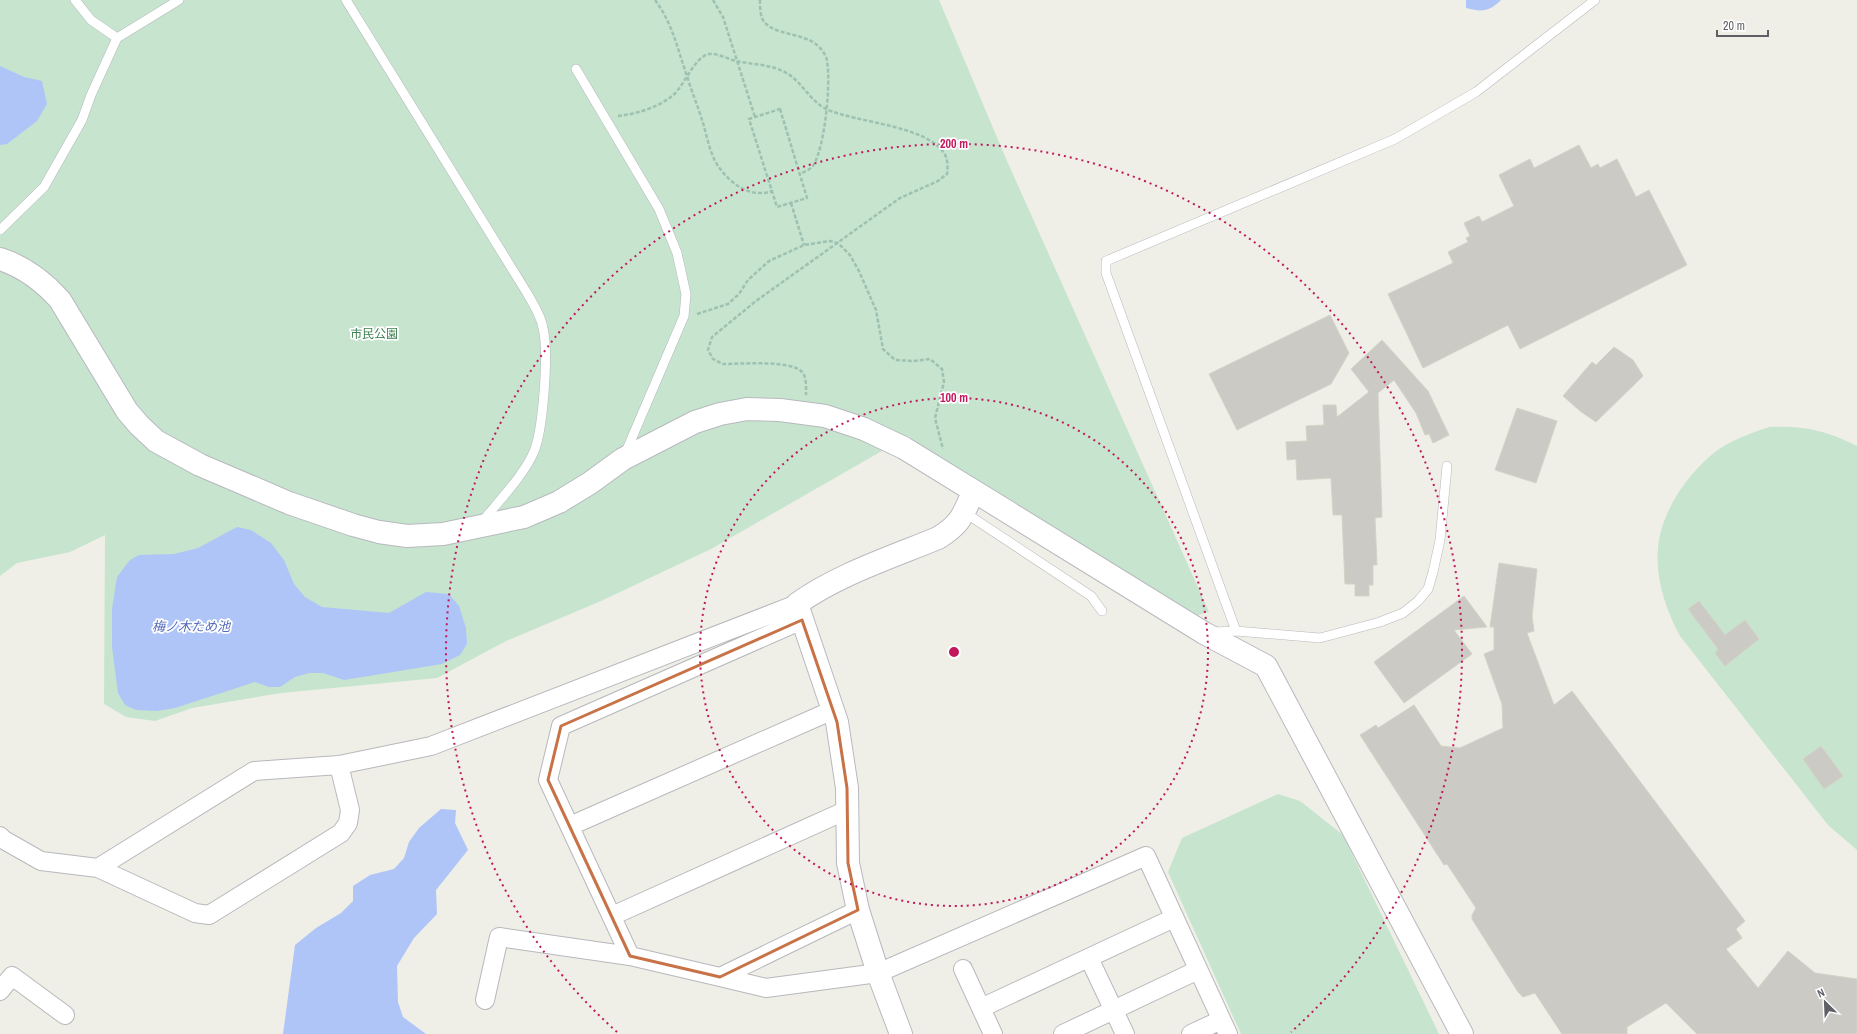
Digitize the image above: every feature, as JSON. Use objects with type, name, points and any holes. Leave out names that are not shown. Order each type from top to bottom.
[{"type":"street","points":[[0,259],[32,273],[50,288],[60,300],[126,411],[156,441],[178,454],[232,480],[289,503],[379,532],[407,536],[436,534],[524,517],[560,502],[590,483],[623,459],[695,422],[720,414],[747,409],[806,413],[825,416],[864,429],[904,448],[973,492],[1204,633],[1266,666],[1462,1034]]},
{"type":"street","points":[[630,956],[548,780],[561,726],[800,612],[813,592],[830,583],[938,538],[950,531],[960,521],[973,492]]},
{"type":"street","points":[[800,612],[837,722],[847,788],[848,863],[858,910],[878,973],[901,1034]]},
{"type":"street","points":[[98,868],[254,771],[339,765],[431,746],[800,612]]},
{"type":"street","points":[[570,826],[833,710]]},
{"type":"street","points":[[0,836],[4,840],[41,861],[98,868],[195,913],[209,914],[341,833],[348,823],[350,810],[339,765]]},
{"type":"street","points":[[612,916],[847,810]]},
{"type":"street","points":[[485,1000],[499,937],[630,956],[766,988],[878,973],[1146,856],[1224,1027],[1191,1034]]},
{"type":"street","points":[[720,977],[858,910]]},
{"type":"street","points":[[981,1008],[1174,918]]},
{"type":"street","points":[[1089,958],[1125,1034]]},
{"type":"street","points":[[963,969],[993,1034]]},
{"type":"street","points":[[1063,1034],[1198,970]]},
{"type":"street","points":[[0,991],[12,976],[65,1015]]},
{"type":"lane","points":[[75,0],[90,20],[117,38]]},
{"type":"lane","points":[[0,230],[44,187],[82,120],[91,95],[117,38],[179,0]]},
{"type":"lane","points":[[346,0],[540,316],[544,329],[544,389],[539,433],[535,450],[525,467],[478,527]]},
{"type":"lane","points":[[1236,631],[1106,274],[1106,261],[1395,139],[1476,92],[1595,0]]},
{"type":"lane","points":[[576,69],[659,209],[677,253],[686,294],[684,316],[623,459]]},
{"type":"lane","points":[[1204,633],[1236,631],[1320,638],[1380,622],[1403,613],[1418,601],[1428,589],[1438,547],[1447,466]]},
{"type":"lane","points":[[964,512],[1091,596],[1102,611]]},
{"type":"path","points":[[655,0],[673,31],[710,149],[719,166],[738,186],[753,194],[763,194],[772,191]]},
{"type":"path","points":[[713,0],[723,18],[755,117]]},
{"type":"path","points":[[760,0],[762,18],[770,28],[808,38],[820,48],[827,60],[828,80],[826,109],[820,147],[815,163],[810,169],[800,174]]},
{"type":"path","points":[[605,118],[625,115],[656,106],[672,96],[700,59],[710,54],[737,61],[761,64],[791,76],[809,95],[826,109],[923,136],[944,153],[948,164],[947,174],[938,181],[900,198],[722,328],[712,337],[708,350],[713,359],[723,364],[789,364],[801,371],[806,381],[806,413]]},
{"type":"path","points":[[780,109],[807,198],[777,207],[749,119],[755,117],[780,109]]},
{"type":"path","points":[[791,203],[804,245]]},
{"type":"path","points":[[684,316],[714,310],[728,304],[739,294],[748,280],[769,261],[804,245],[830,241],[838,243],[850,255],[876,310],[882,350],[895,360],[913,361],[930,359],[942,369],[944,382],[935,418],[951,478]]},
{"type":"highlighted area","points":[[802,620],[837,722],[847,788],[848,863],[858,910],[720,977],[630,956],[548,780],[561,726]]},
{"type":"green space","name":"市民公園","points":[[0,0],[939,0],[1007,161],[1209,612],[1198,615],[978,482],[908,436],[711,549],[601,601],[506,641],[437,678],[281,693],[192,708],[155,721],[126,717],[104,704],[105,535],[70,552],[17,563],[0,576]]},
{"type":"green space","points":[[1769,427],[1793,427],[1814,430],[1834,436],[1857,446],[1857,850],[1828,825],[1680,636],[1670,616],[1660,582],[1658,571],[1658,548],[1660,534],[1671,506],[1687,480],[1708,458],[1725,445]]},
{"type":"green space","points":[[1278,794],[1300,801],[1343,835],[1439,1034],[1241,1034],[1168,872],[1182,838]]},
{"type":"water","points":[[1466,0],[1501,0],[1489,9],[1477,10],[1466,8]]},
{"type":"water","points":[[0,66],[24,77],[42,81],[47,104],[37,121],[7,144],[0,145]]},
{"type":"water","name":"梅ノ木ため池","points":[[237,527],[251,530],[271,543],[284,560],[294,584],[305,597],[322,607],[389,613],[426,592],[449,594],[459,606],[466,628],[467,644],[460,655],[442,664],[344,680],[323,673],[309,673],[295,677],[280,687],[269,687],[255,682],[175,708],[157,711],[136,710],[125,705],[118,693],[112,647],[112,609],[117,577],[130,560],[139,555],[174,554],[198,548]]},
{"type":"water","points":[[441,809],[456,810],[455,823],[468,850],[436,890],[437,914],[414,938],[397,966],[398,1002],[403,1017],[426,1034],[283,1034],[295,945],[316,928],[341,913],[353,901],[353,886],[370,875],[394,869],[404,858],[409,842],[419,828]]},
{"type":"building","points":[[1579,145],[1591,168],[1598,164],[1600,168],[1617,159],[1636,197],[1649,190],[1687,265],[1520,349],[1508,325],[1423,368],[1388,294],[1453,263],[1448,252],[1468,242],[1466,238],[1470,236],[1464,223],[1479,216],[1482,222],[1514,206],[1499,175],[1530,159],[1534,168]]},
{"type":"building","points":[[1330,315],[1349,353],[1331,384],[1237,430],[1209,374]]},
{"type":"building","points":[[1382,340],[1428,391],[1449,435],[1433,443],[1429,434],[1425,435],[1416,413],[1394,380],[1378,393],[1382,517],[1375,518],[1377,565],[1373,565],[1373,585],[1369,585],[1369,596],[1355,596],[1355,584],[1345,584],[1342,515],[1333,515],[1331,478],[1297,480],[1296,459],[1287,460],[1286,442],[1307,441],[1306,426],[1324,425],[1323,405],[1336,405],[1337,417],[1369,392],[1351,369]]},
{"type":"building","points":[[1614,347],[1633,360],[1643,376],[1596,422],[1580,411],[1563,396],[1592,362],[1596,365]]},
{"type":"building","points":[[1517,408],[1557,421],[1536,483],[1495,470]]},
{"type":"building","points":[[1499,563],[1537,569],[1532,616],[1534,631],[1527,633],[1554,705],[1572,691],[1745,921],[1736,929],[1742,938],[1726,949],[1758,988],[1788,951],[1815,973],[1857,979],[1857,1034],[1697,1034],[1666,1003],[1627,1027],[1627,1034],[1562,1034],[1535,993],[1523,997],[1518,992],[1472,919],[1472,915],[1476,908],[1447,864],[1444,865],[1360,735],[1376,725],[1378,728],[1414,705],[1441,746],[1460,748],[1503,728],[1502,704],[1484,654],[1494,650],[1494,627],[1490,627]]},
{"type":"building","points":[[1464,596],[1487,627],[1454,630],[1472,654],[1404,703],[1374,662]]},
{"type":"building","points":[[1699,601],[1725,635],[1745,620],[1759,639],[1725,666],[1715,653],[1718,649],[1688,609]]},
{"type":"building","points":[[1821,746],[1843,776],[1824,789],[1803,759]]}]
